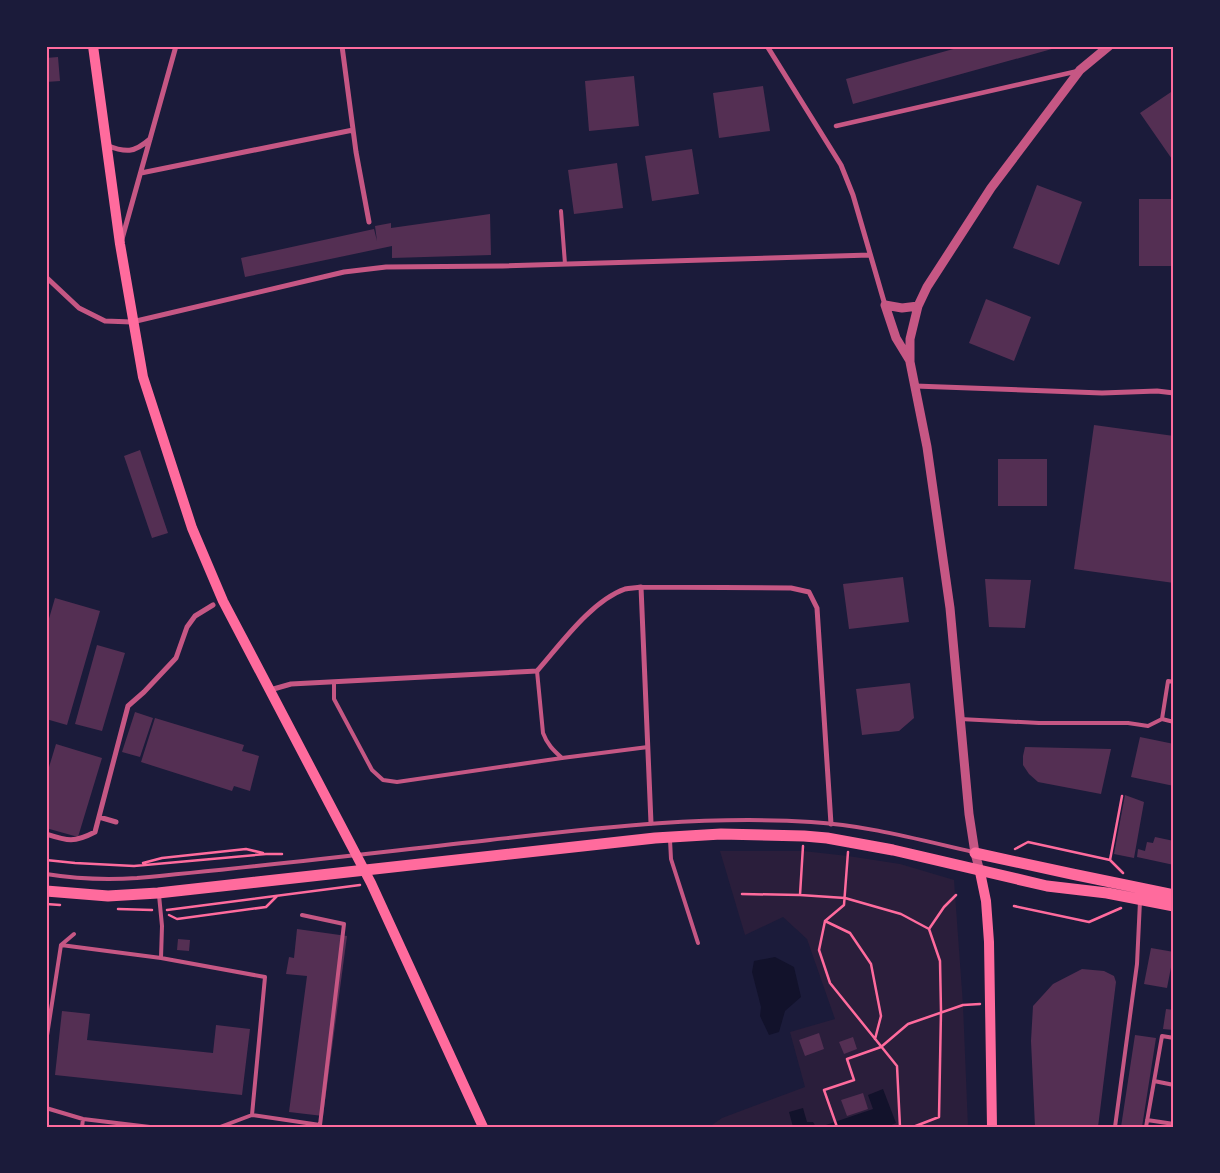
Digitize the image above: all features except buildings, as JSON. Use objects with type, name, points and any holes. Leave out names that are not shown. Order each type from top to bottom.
[{"type":"main road","points":[[93,46],[120,244],[143,377],[192,528],[223,601],[371,883],[483,1127]]},
{"type":"main road","points":[[46,891],[108,896],[158,893],[670,837],[722,834],[804,836],[848,842],[893,850],[980,872],[1047,886],[1107,893],[1174,906]]},
{"type":"main road","points":[[975,852],[1174,895]]},
{"type":"main road","points":[[980,872],[986,900],[989,942],[992,1127]]},
{"type":"street","points":[[120,244],[176,46]]},
{"type":"street","points":[[342,46],[353,130],[369,222]]},
{"type":"street","points":[[767,46],[841,165],[853,195],[896,338],[910,362]]},
{"type":"street","points":[[980,872],[968,814],[948,598],[927,447],[910,362],[910,339],[918,306],[927,287],[991,188],[1080,70],[1109,46]]},
{"type":"street","points":[[836,126],[1080,70]]},
{"type":"street","points":[[141,173],[353,130]]},
{"type":"street","points":[[106,145],[129,152],[142,146],[151,138]]},
{"type":"street","points":[[46,277],[79,308],[105,320],[132,322],[344,272],[386,267],[870,255]]},
{"type":"street","points":[[885,305],[902,308],[918,306]]},
{"type":"street","points":[[915,386],[1102,392],[1157,391],[1174,393]]},
{"type":"street","points":[[641,587],[652,823]]},
{"type":"street","points":[[270,690],[291,684],[536,671],[593,608],[626,589],[641,587],[791,588],[809,592],[817,608],[831,824]]},
{"type":"street","points":[[46,834],[65,840],[81,840],[95,832],[128,706],[176,658],[187,627],[195,616],[213,606]]},
{"type":"street","points":[[99,816],[116,822]]},
{"type":"lane","points":[[561,211],[565,264]]},
{"type":"lane","points":[[213,606],[223,601]]},
{"type":"lane","points":[[536,671],[543,733],[553,751],[562,758]]},
{"type":"lane","points":[[1162,719],[1168,681],[1174,682]]},
{"type":"lane","points":[[334,682],[334,699],[372,770],[383,780],[397,782],[648,747]]},
{"type":"lane","points":[[960,719],[1039,723],[1128,723],[1148,726],[1162,719],[1174,722]]},
{"type":"lane","points":[[46,874],[86,879],[128,879],[652,823],[726,820],[831,824],[891,833],[975,852]]},
{"type":"lane","points":[[670,837],[671,859],[698,943]]},
{"type":"lane","points":[[158,893],[162,926],[161,958]]},
{"type":"lane","points":[[1116,1127],[1137,964],[1140,900]]},
{"type":"lane","points":[[220,1127],[252,1115],[320,1126],[344,924],[302,915]]},
{"type":"lane","points":[[46,1042],[61,945],[74,934]]},
{"type":"lane","points":[[61,945],[161,958],[266,977],[252,1115]]},
{"type":"lane","points":[[1146,1127],[1162,1036],[1174,1038]]},
{"type":"lane","points":[[1154,1081],[1174,1085]]},
{"type":"lane","points":[[46,1108],[83,1119],[150,1127]]},
{"type":"lane","points":[[82,1127],[83,1119]]},
{"type":"lane","points":[[1147,1120],[1174,1124]]},
{"type":"path","points":[[1110,860],[1122,796]]},
{"type":"path","points":[[800,895],[804,836]]},
{"type":"path","points":[[848,842],[844,905],[825,921],[819,950],[830,983],[897,1066],[900,1127]]},
{"type":"path","points":[[1028,842],[1110,860],[1124,874]]},
{"type":"path","points":[[134,866],[162,858],[246,849],[266,854]]},
{"type":"path","points":[[46,860],[134,866],[266,854],[285,854]]},
{"type":"path","points":[[115,908],[160,911],[371,883]]},
{"type":"path","points":[[742,894],[845,898],[901,914],[929,929],[940,961],[939,1118],[913,1127]]},
{"type":"path","points":[[177,919],[266,907],[278,895]]},
{"type":"path","points":[[929,929],[944,907],[956,895]]},
{"type":"path","points":[[1014,906],[1089,922],[1140,900]]},
{"type":"path","points":[[46,904],[68,906]]},
{"type":"path","points":[[825,921],[850,932],[871,964],[880,1016],[875,1039]]},
{"type":"path","points":[[836,1127],[824,1090],[854,1080],[847,1059],[882,1047],[908,1024],[941,1011],[963,1005],[990,1004]]},
{"type":"shaded area","points":[[720,851],[803,851],[848,856],[900,864],[954,880],[963,1005],[968,1127],[709,1127],[722,1118],[805,1087],[790,1032],[835,1019],[807,939],[783,917],[745,935]]},
{"type":"shaded area","points":[[775,957],[794,967],[801,997],[785,1011],[779,1032],[769,1035],[760,1016],[761,1007],[752,972],[754,961]]},
{"type":"shaded area","points":[[883,1089],[896,1123],[887,1127],[820,1127],[873,1109],[868,1095]]},
{"type":"shaded area","points":[[803,1108],[807,1122],[813,1122],[816,1127],[793,1127],[789,1112]]}]
